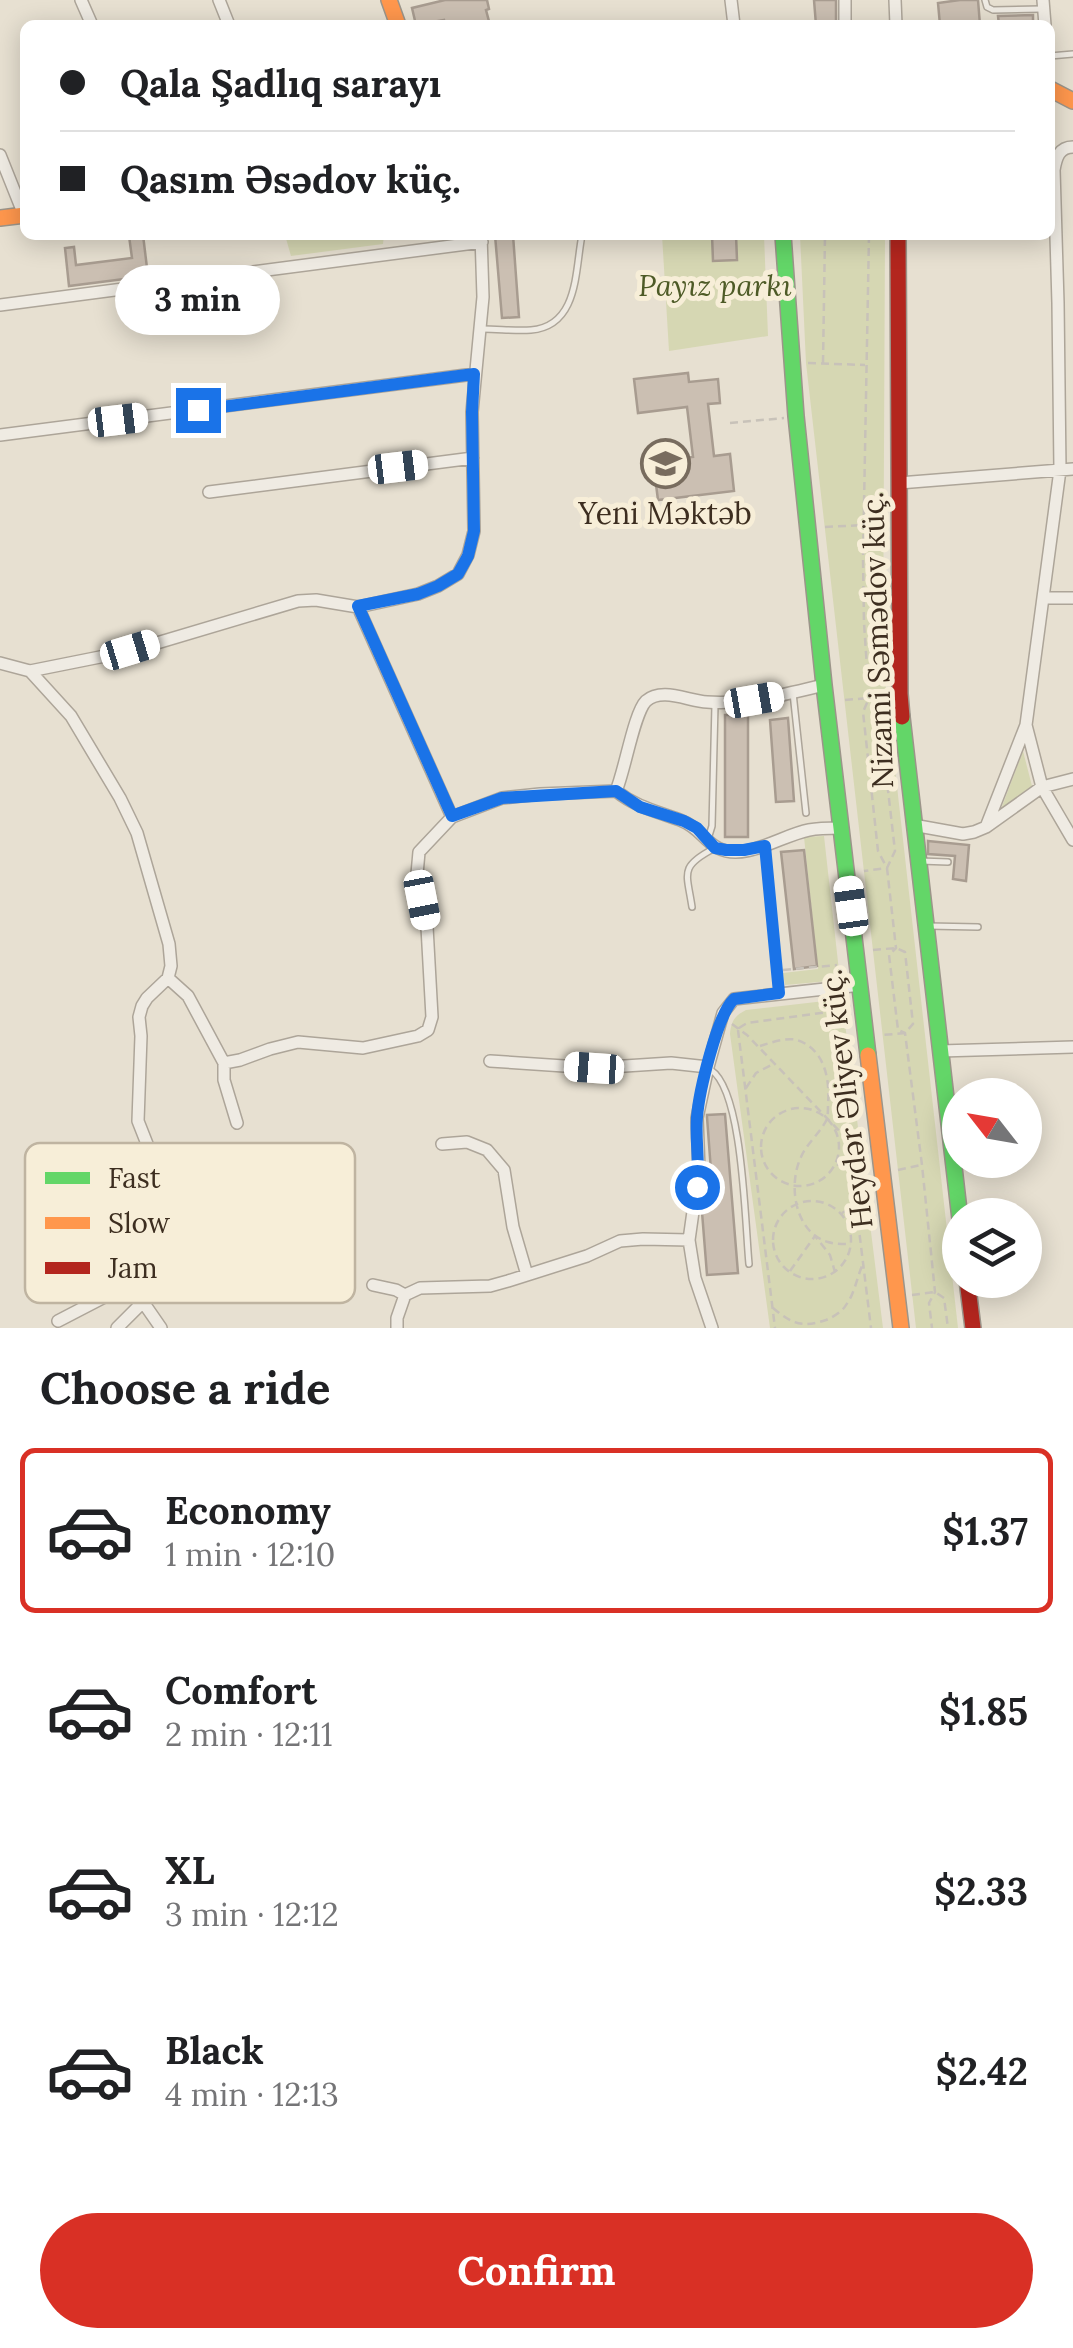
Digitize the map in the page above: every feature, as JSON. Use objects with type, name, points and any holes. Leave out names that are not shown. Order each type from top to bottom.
[{"type":"main road","name":"Heydər Əliyev küç.","points":[[784,240],[796,416],[824,685],[901,1328]]},
{"type":"main road","name":"Nizami Səmədov küç.","points":[[898,240],[900,694],[957,1198]]},
{"type":"main road","points":[[969,1298],[972,1328]]},
{"type":"street","points":[[1055,164],[1061,151],[1073,147]]},
{"type":"street","points":[[0,154],[20,205]]},
{"type":"street","points":[[986,827],[1026,725],[1066,470],[1055,195]]},
{"type":"street","points":[[0,305],[475,240]]},
{"type":"street","points":[[0,663],[30,671],[130,650],[298,601],[358,606],[418,594],[458,574],[468,556],[474,531],[474,374],[484,269],[482,240]]},
{"type":"street","points":[[0,435],[474,374]]},
{"type":"street","points":[[209,492],[473,458]]},
{"type":"street","points":[[899,484],[1066,470]]},
{"type":"street","points":[[1043,598],[1073,598]]},
{"type":"street","points":[[358,606],[452,816]]},
{"type":"street","points":[[30,671],[71,716],[137,834],[169,944],[168,978],[147,998],[139,1016],[142,1036],[138,1121],[147,1143]]},
{"type":"street","points":[[616,791],[640,710],[648,700],[660,694],[715,702],[754,700],[824,685]]},
{"type":"street","points":[[1026,725],[1042,787],[1073,840]]},
{"type":"street","points":[[913,825],[963,834],[986,827],[1042,787],[1073,779]]},
{"type":"street","points":[[224,1063],[298,1042],[363,1048],[418,1036],[428,1030],[432,1017],[428,927],[417,874],[419,852],[452,816],[502,798],[616,791],[640,807],[684,821],[726,850],[765,846],[809,830],[840,828]]},
{"type":"street","points":[[168,978],[188,996],[224,1063],[224,1080],[237,1123]]},
{"type":"street","points":[[712,1328],[695,1278],[689,1240],[699,1169],[697,1118],[723,1013],[734,999],[862,986]]},
{"type":"street","points":[[940,1051],[1073,1047]]},
{"type":"street","points":[[490,1062],[594,1068],[671,1064],[708,1068]]},
{"type":"street","points":[[442,1144],[467,1142],[487,1150],[504,1170],[513,1227],[528,1275]]},
{"type":"street","points":[[397,1328],[405,1296],[420,1288],[490,1286],[586,1256],[620,1241],[689,1240]]},
{"type":"street","points":[[374,1286],[405,1296]]},
{"type":"street","points":[[58,1321],[93,1303]]},
{"type":"street","points":[[117,1328],[141,1303]]},
{"type":"street","points":[[143,1303],[162,1328]]},
{"type":"lane","points":[[985,0],[993,10],[1044,5]]},
{"type":"lane","points":[[480,329],[534,330],[554,323],[572,298],[581,240]]},
{"type":"lane","points":[[793,692],[806,813]]},
{"type":"lane","points":[[692,907],[687,872],[693,860],[712,843],[715,702]]},
{"type":"lane","points":[[765,846],[779,993]]},
{"type":"lane","points":[[917,861],[948,862]]},
{"type":"lane","points":[[925,926],[978,927]]},
{"type":"lane","points":[[708,1068],[719,1075],[725,1086],[736,1120],[748,1264]]},
{"type":"path","points":[[822,363],[824,240]]},
{"type":"path","points":[[869,240],[864,622],[869,698],[863,712],[878,851],[888,868],[896,948],[889,956],[898,1030],[905,1033]]},
{"type":"path","points":[[806,363],[866,364]]},
{"type":"path","points":[[730,423],[796,416]]},
{"type":"path","points":[[825,527],[864,525]]},
{"type":"path","points":[[845,700],[869,698],[878,703],[894,851],[888,868]]},
{"type":"path","points":[[864,871],[888,868]]},
{"type":"path","points":[[873,950],[896,948],[905,952],[913,1024],[905,1033],[883,1035]]},
{"type":"path","points":[[777,971],[837,965]]},
{"type":"path","points":[[738,1028],[747,1022],[834,1014],[871,1328]]},
{"type":"path","points":[[731,1023],[848,1140]]},
{"type":"path","points":[[738,1028],[776,1328]]},
{"type":"path","points":[[905,1033],[934,1292],[929,1303],[932,1328]]},
{"type":"path","points":[[758,1046],[796,1040],[812,1050],[826,1069],[830,1083],[827,1118],[798,1161],[795,1204],[830,1255],[835,1272]]},
{"type":"path","points":[[746,1089],[756,1073],[774,1063]]},
{"type":"path","points":[[797,1108],[813,1110],[827,1118],[840,1148],[836,1164],[826,1177],[812,1185],[795,1186],[780,1180],[768,1170],[762,1154],[762,1138],[769,1123],[782,1112],[797,1108]]},
{"type":"path","points":[[836,1164],[852,1172]]},
{"type":"path","points":[[898,1170],[922,1165]]},
{"type":"path","points":[[811,1201],[827,1204],[840,1214],[849,1228],[846,1260],[835,1272],[820,1278],[804,1279],[789,1272],[778,1260],[772,1244],[774,1228],[782,1214],[795,1204],[811,1201]]},
{"type":"path","points":[[840,1214],[856,1204]]},
{"type":"path","points":[[815,1236],[829,1243],[850,1244]]},
{"type":"path","points":[[789,1272],[815,1236]]},
{"type":"path","points":[[765,1245],[772,1244]]},
{"type":"path","points":[[773,1308],[796,1324],[812,1326],[834,1316],[846,1306],[863,1265]]},
{"type":"path","points":[[912,1295],[934,1292],[944,1298],[948,1328]]},
{"type":"green space","points":[[286,240],[383,240],[383,244],[291,256]]},
{"type":"green space","name":"Payız parkı","points":[[662,240],[764,240],[768,336],[669,351]]},
{"type":"green space","points":[[800,240],[885,240],[883,662],[943,1198],[942,1298],[955,1298],[958,1328],[916,1328],[806,363]]},
{"type":"green space","points":[[1023,751],[1032,786],[1001,809]]},
{"type":"green space","points":[[824,836],[840,980],[785,985],[783,973],[818,969],[804,837]]},
{"type":"green space","points":[[842,999],[883,1328],[770,1328],[731,1026],[746,1010]]},
{"type":"building","points":[[445,0],[487,0],[489,20],[415,20],[412,8]]},
{"type":"building","points":[[814,0],[836,0],[836,20],[816,20]]},
{"type":"building","points":[[978,0],[980,20],[940,20],[938,3]]},
{"type":"building","points":[[1033,15],[1033,20],[998,20],[998,16]]},
{"type":"building","points":[[130,240],[144,240],[148,276],[69,286],[65,248],[74,247],[76,265],[132,258]]},
{"type":"building","points":[[495,240],[513,240],[519,317],[502,318]]},
{"type":"building","points":[[712,240],[736,240],[737,260],[713,261]]},
{"type":"building","points":[[688,373],[689,382],[718,379],[720,403],[708,404],[714,456],[730,454],[734,491],[658,500],[653,461],[693,457],[687,407],[638,413],[634,379]]},
{"type":"building","points":[[725,715],[748,715],[748,837],[725,837]]},
{"type":"building","points":[[788,718],[794,801],[776,802],[770,720]]},
{"type":"building","points":[[928,841],[969,845],[966,881],[953,879],[955,856],[928,854]]},
{"type":"building","points":[[804,850],[817,966],[794,969],[781,852]]},
{"type":"building","points":[[725,1114],[738,1273],[707,1275],[702,1212],[704,1199],[713,1198],[707,1115]]},
{"type":"traffic: fast","points":[[783,240],[796,416],[868,1055]]},
{"type":"traffic: fast","points":[[902,717],[958,1198]]},
{"type":"traffic: slow","points":[[389,0],[396,20]]},
{"type":"traffic: slow","points":[[1055,92],[1073,101]]},
{"type":"traffic: slow","points":[[0,218],[20,216]]},
{"type":"traffic: slow","points":[[868,1055],[901,1328]]},
{"type":"traffic: jam","points":[[898,240],[902,717]]},
{"type":"traffic: jam","points":[[969,1298],[973,1328]]},
{"type":"place","name":"Yeni Məktəb","points":[[665,464]]},
{"type":"route","points":[[198,410],[474,374],[474,531],[468,556],[458,574],[438,586],[358,606],[452,816],[502,798],[616,791],[640,807],[697,828],[715,848],[744,850],[765,846],[779,993],[734,999],[723,1013],[697,1118],[697,1187]]}]
